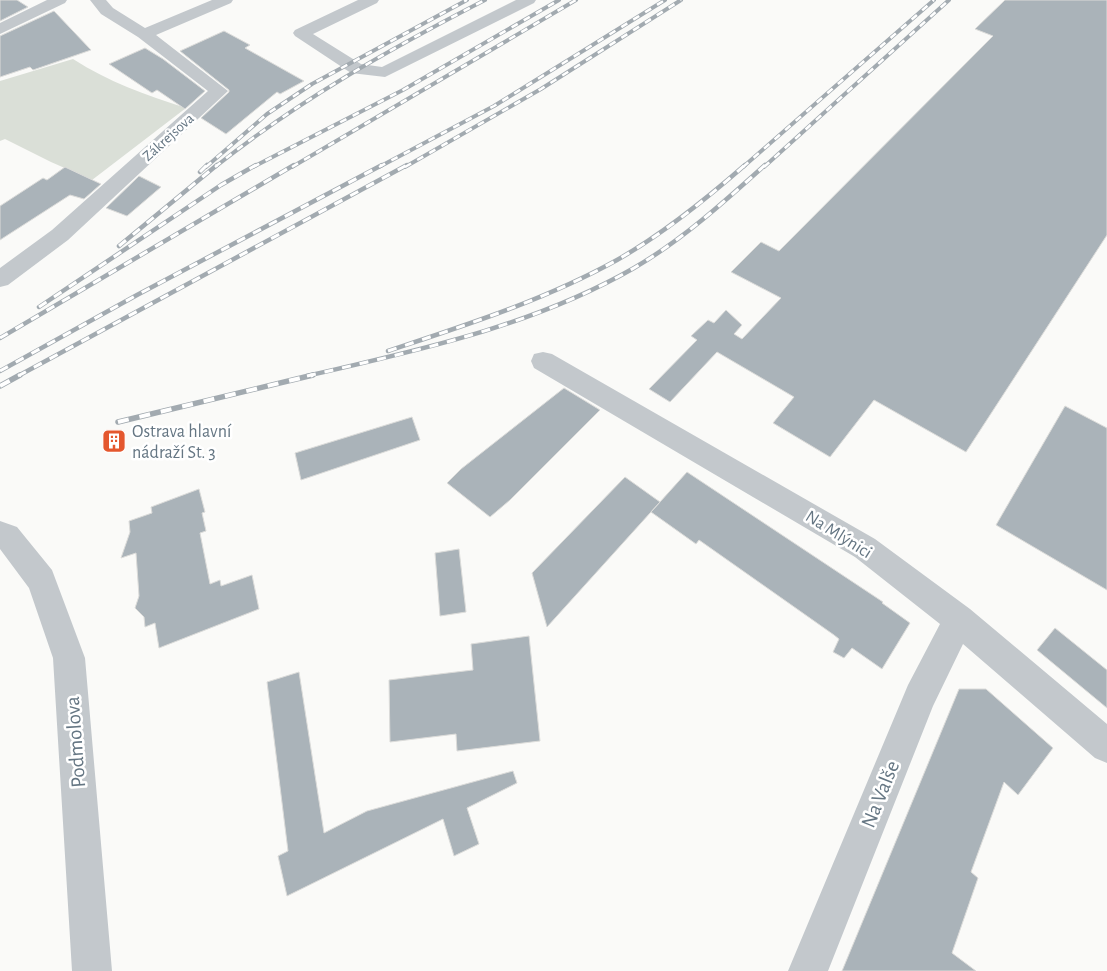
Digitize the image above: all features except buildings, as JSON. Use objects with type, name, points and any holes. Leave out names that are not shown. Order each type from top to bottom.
[{"type":"street","points":[[0,29],[59,0]]},
{"type":"street","name":"Zákrejsova","points":[[0,279],[60,235],[219,91],[144,34],[107,11],[98,0]]},
{"type":"street","points":[[144,34],[225,0]]},
{"type":"street","points":[[371,0],[301,34],[356,69],[385,72],[528,0]]},
{"type":"street","name":"Na Mlýnici","points":[[543,361],[865,548],[959,620],[1107,746]]},
{"type":"street","name":"Podmolova","points":[[0,534],[7,536],[41,580],[69,658],[92,971]]},
{"type":"street","name":"Na Valše","points":[[808,971],[920,697],[959,620]]},
{"type":"shaded area","points":[[73,59],[100,75],[186,108],[92,180],[5,139],[0,141],[0,81]]},
{"type":"railway","points":[[206,167],[267,114],[312,84],[467,0]]},
{"type":"railway","points":[[215,167],[312,98],[415,37],[485,0]]},
{"type":"railway","points":[[253,167],[403,90],[559,0]]},
{"type":"railway","points":[[292,167],[576,0]]},
{"type":"railway","points":[[379,167],[494,106],[665,0]]},
{"type":"railway","points":[[405,167],[541,89],[681,0]]},
{"type":"railway","points":[[743,167],[934,0]]},
{"type":"railway","points":[[764,167],[949,0]]},
{"type":"railway","points":[[200,172],[207,165]]},
{"type":"railway","points":[[119,246],[217,165]]},
{"type":"railway","points":[[39,307],[221,185],[256,165]]},
{"type":"railway","points":[[0,338],[294,165]]},
{"type":"railway","points":[[0,371],[137,295],[382,165]]},
{"type":"railway","points":[[18,376],[407,165]]},
{"type":"railway","points":[[388,351],[533,300],[617,260],[667,228],[745,165]]},
{"type":"railway","points":[[307,376],[475,334],[556,306],[596,288],[634,268],[686,233],[765,165]]},
{"type":"railway","points":[[0,386],[20,375]]},
{"type":"railway","points":[[118,422],[313,375]]},
{"type":"place","name":"Ostrava hlavní nádraží St. 3","points":[[114,441]]}]
